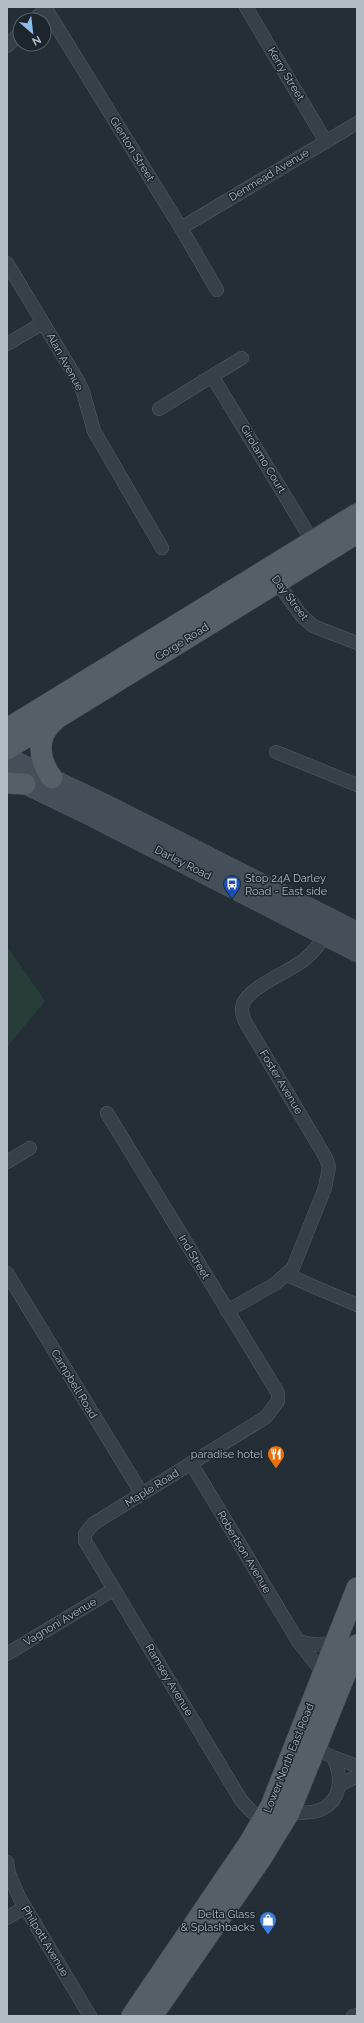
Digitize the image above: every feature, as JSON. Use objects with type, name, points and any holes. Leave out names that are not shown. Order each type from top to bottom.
[{"type":"main road","name":"Gorge Road","points":[[7,749],[58,718],[273,576],[313,542],[357,514]]},
{"type":"main road","name":"Gorge Road","points":[[9,727],[273,576],[357,533]]},
{"type":"main road","points":[[52,778],[43,764],[41,745],[46,731],[58,718]]},
{"type":"main road","name":"Darley Road","points":[[7,757],[52,778],[328,927],[357,952]]},
{"type":"main road","name":"Darley Road","points":[[13,781],[328,927],[357,932]]},
{"type":"main road","name":"Lower North East Road","points":[[132,2016],[263,1820],[282,1780],[357,1588]]},
{"type":"main road","name":"Lower North East Road","points":[[152,2016],[260,1860],[324,1753],[344,1678],[357,1645]]},
{"type":"main road","points":[[282,1780],[289,1813]]},
{"type":"street","name":"Glenton Street","points":[[47,8],[217,290]]},
{"type":"street","name":"Kerry Street","points":[[250,8],[326,142]]},
{"type":"street","name":"Denmead Avenue","points":[[181,228],[357,123]]},
{"type":"street","name":"Alan Avenue","points":[[7,263],[78,381],[83,392],[94,431],[162,548]]},
{"type":"street","points":[[7,344],[43,323]]},
{"type":"street","points":[[159,409],[242,358]]},
{"type":"street","name":"Girolamo Court","points":[[212,376],[313,542]]},
{"type":"street","name":"Day Street","points":[[273,576],[301,615],[313,626],[357,643]]},
{"type":"street","points":[[276,752],[357,785]]},
{"type":"street","name":"Foster Avenue","points":[[287,1275],[293,1268],[325,1188],[329,1167],[324,1153],[250,1030],[242,1012],[243,1004],[250,994],[304,960],[316,950],[328,927]]},
{"type":"street","name":"Ind Street","points":[[106,1113],[278,1393],[278,1401]]},
{"type":"street","points":[[7,1162],[30,1148]]},
{"type":"street","name":"Campbell Road","points":[[7,1273],[142,1494]]},
{"type":"street","points":[[227,1311],[275,1284],[287,1275],[357,1305]]},
{"type":"street","name":"Maple Road","points":[[85,1534],[93,1524],[266,1417],[278,1401]]},
{"type":"street","name":"Robertson Avenue","points":[[191,1463],[298,1641],[316,1664],[324,1670],[344,1678]]},
{"type":"street","name":"Ramsey Avenue","points":[[85,1534],[85,1541],[88,1548],[241,1800],[251,1811],[263,1820]]},
{"type":"street","name":"Vagnoni Avenue","points":[[7,1654],[113,1590]]},
{"type":"street","points":[[298,1641],[316,1646],[328,1644],[337,1640]]},
{"type":"street","points":[[324,1753],[357,1766]]},
{"type":"street","points":[[289,1813],[309,1812],[322,1808],[333,1800],[340,1785],[339,1770],[324,1753]]},
{"type":"street","points":[[340,1785],[357,1776]]},
{"type":"street","name":"Philpott Avenue","points":[[7,1862],[9,1874],[25,1907],[90,2016]]},
{"type":"street","points":[[7,1918],[25,1907]]},
{"type":"street","points":[[353,2016],[357,2015]]},
{"type":"green space","points":[[7,946],[45,1001],[7,1047]]},
{"type":"place","name":"Stop 24A Darley Road - East side","points":[[232,899]]},
{"type":"place","name":"paradise hotel","points":[[276,1469]]},
{"type":"place","name":"Delta Glass & Splashbacks","points":[[268,1935]]}]
